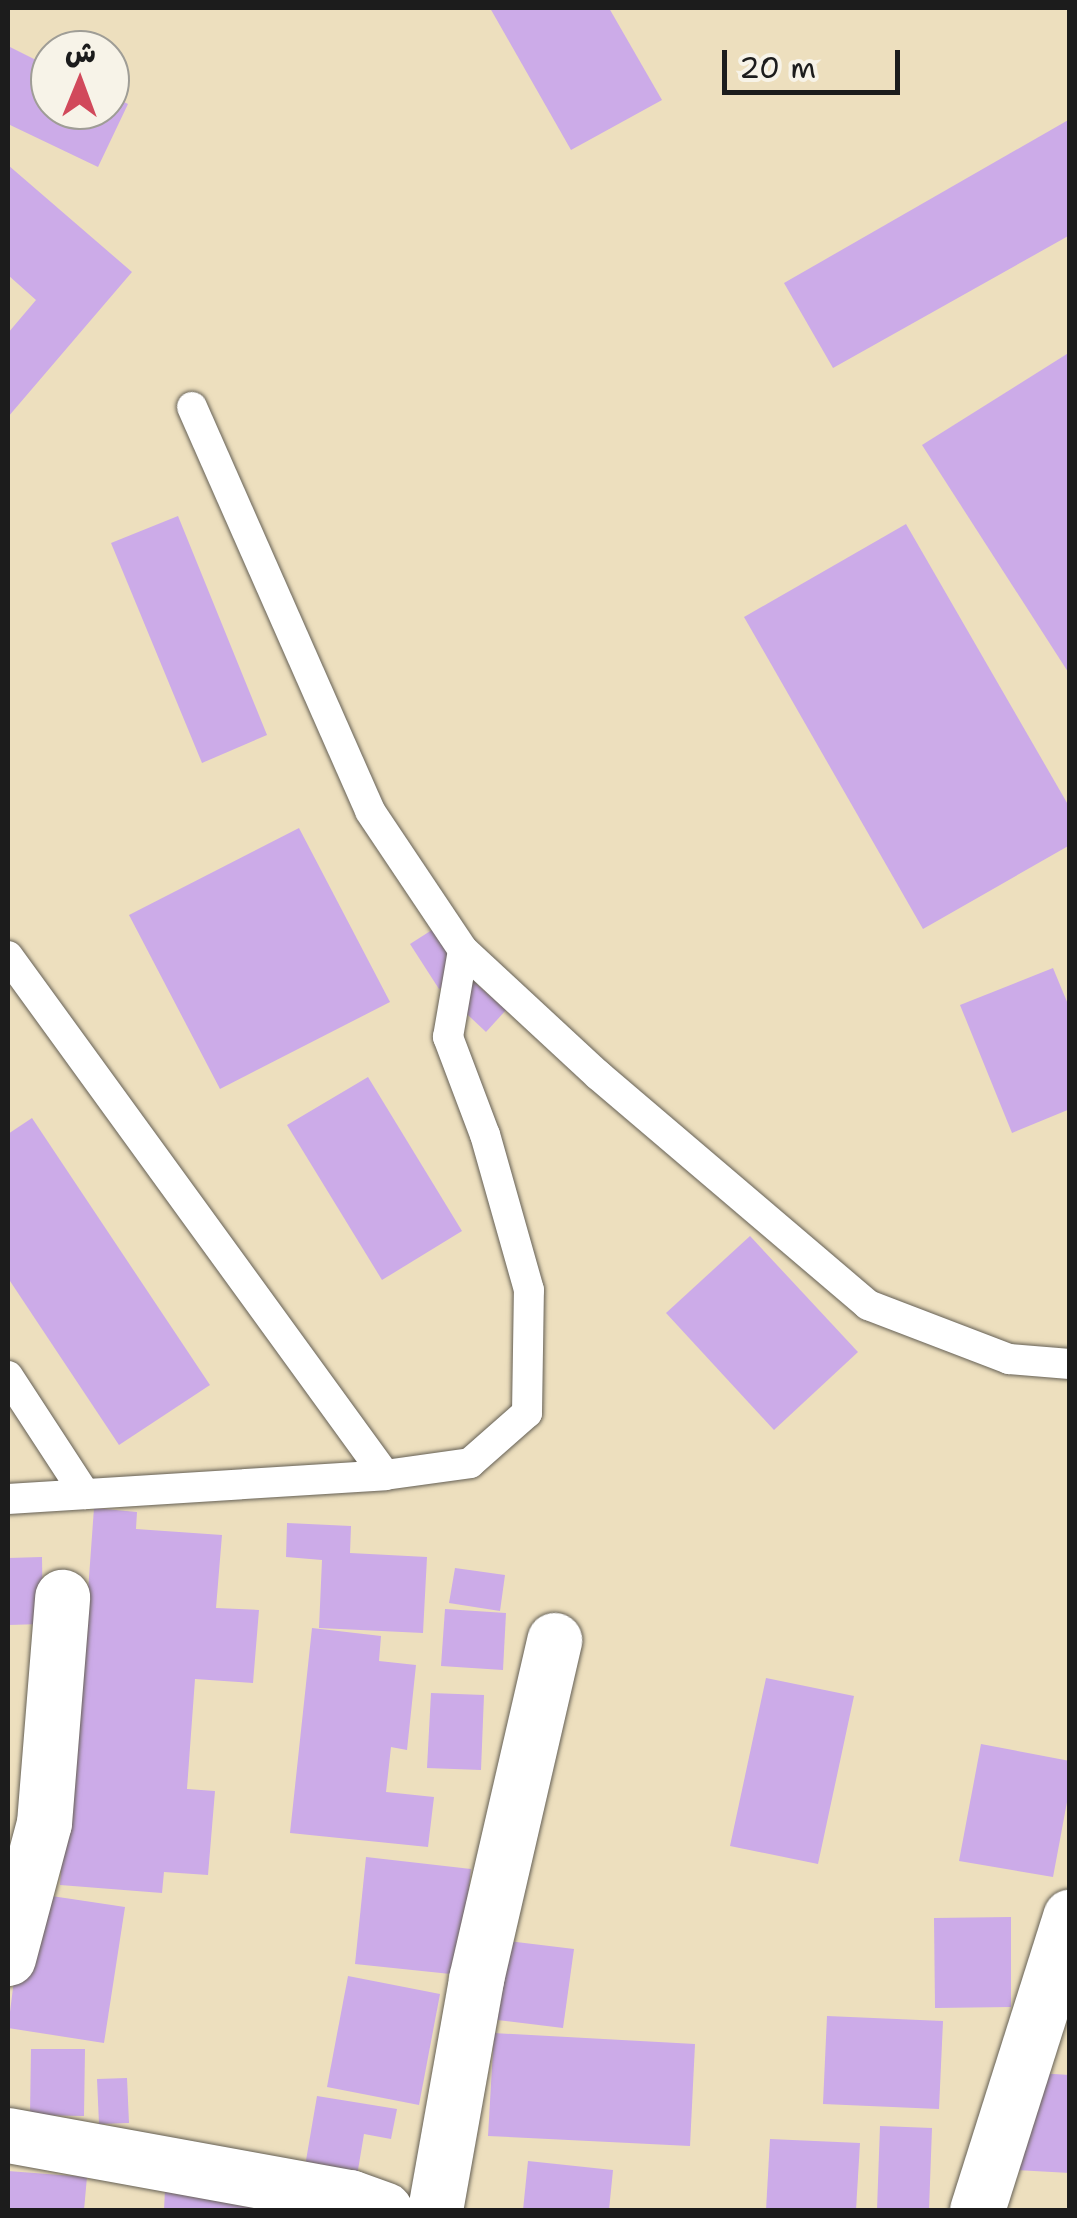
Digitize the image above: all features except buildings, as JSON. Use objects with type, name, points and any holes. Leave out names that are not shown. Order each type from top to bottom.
[{"type":"street","points":[[8,1958],[44,1823],[62,1597]]},
{"type":"street","points":[[435,2210],[476,1979],[554,1640]]},
{"type":"street","points":[[977,2210],[1051,2032],[1070,1916]]},
{"type":"street","points":[[8,2135],[350,2197],[385,2210]]},
{"type":"lane","points":[[192,406],[370,811],[463,950],[598,1075],[868,1305],[1009,1359],[1070,1364]]},
{"type":"lane","points":[[8,1499],[385,1475],[470,1463],[527,1413],[529,1290],[485,1136],[448,1036],[463,950]]},
{"type":"lane","points":[[8,956],[385,1475]]},
{"type":"lane","points":[[8,1376],[85,1494]]}]
